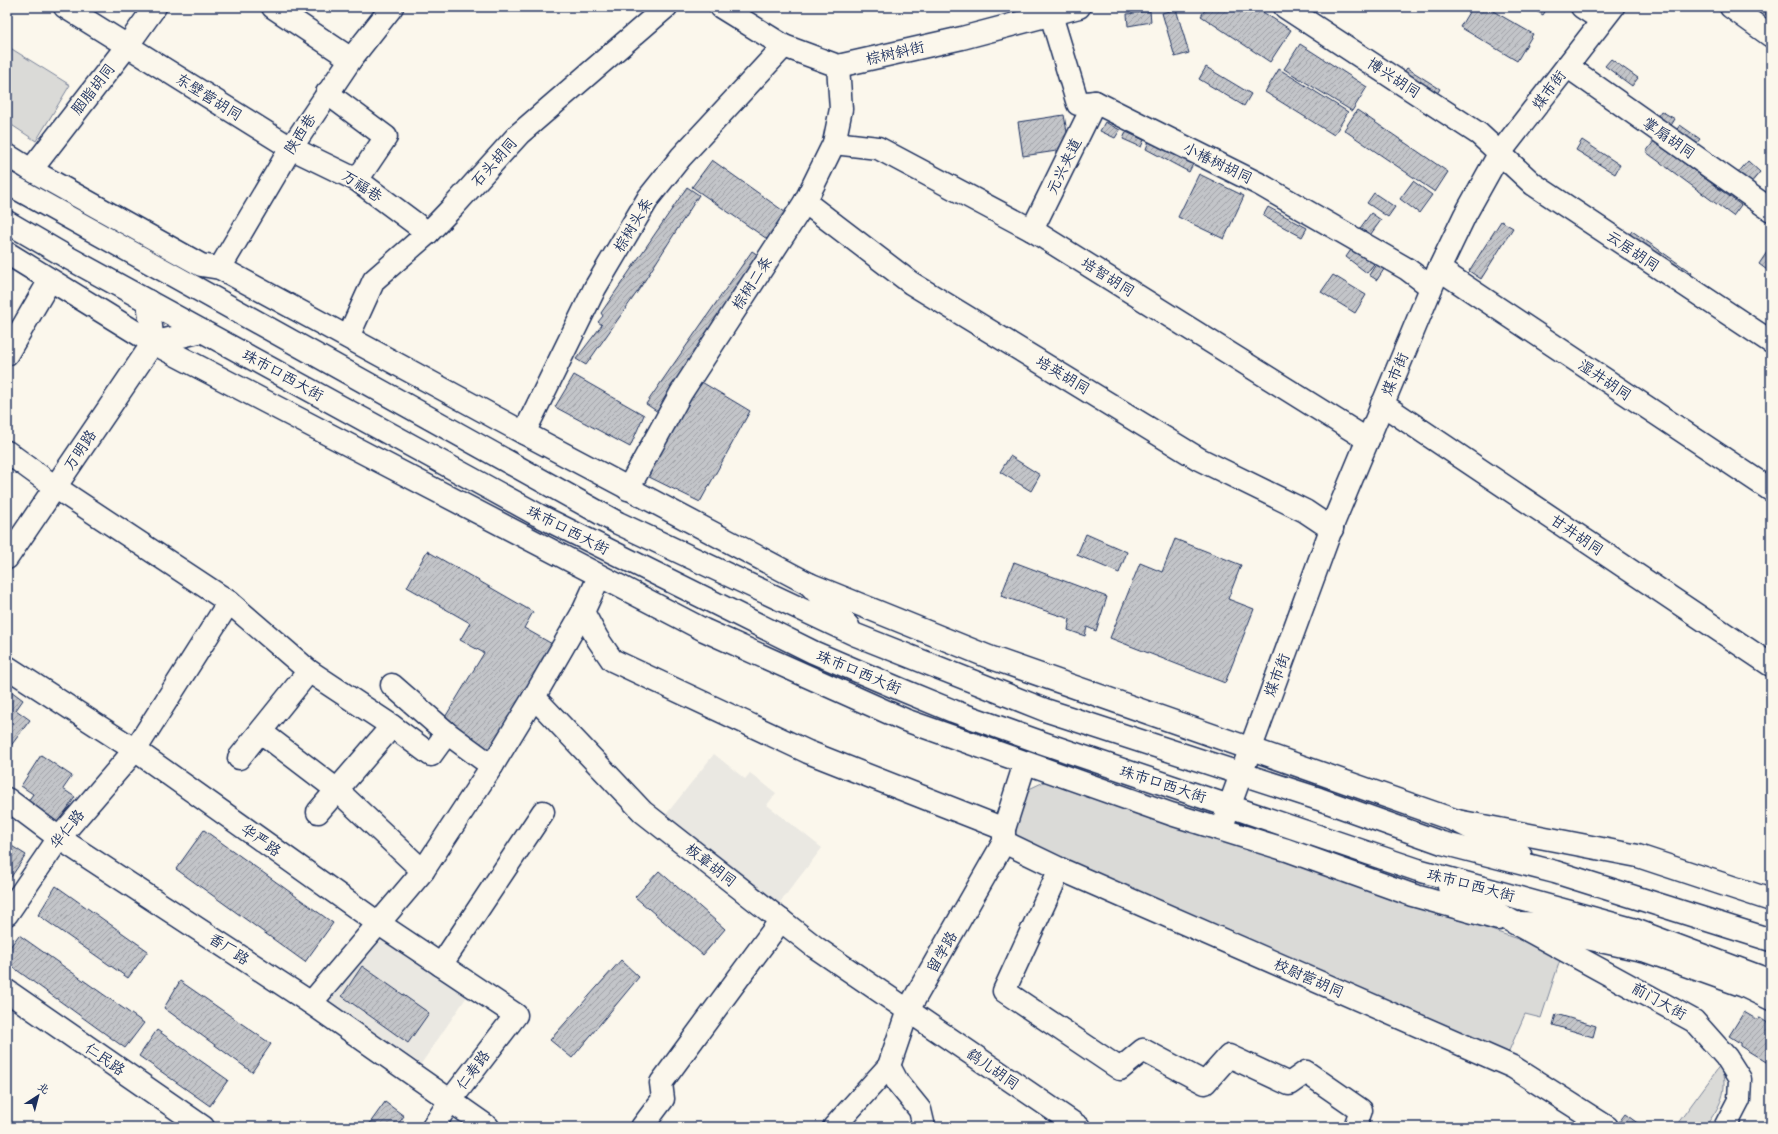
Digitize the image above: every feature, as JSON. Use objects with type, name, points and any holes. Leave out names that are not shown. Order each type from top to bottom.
[{"type":"street","name":"东壁营胡同","points":[[65,7],[291,148]]},
{"type":"street","name":"胭脂胡同","points":[[31,170],[127,46],[155,7]]},
{"type":"street","points":[[273,7],[351,59]]},
{"type":"street","name":"陕西巷","points":[[220,268],[291,148],[327,93],[351,59],[392,7]]},
{"type":"street","name":"石头胡同","points":[[348,337],[374,280],[428,233],[519,134],[666,7]]},
{"type":"street","points":[[721,7],[784,46],[838,66]]},
{"type":"street","name":"棕树斜街","points":[[838,66],[962,38],[1079,7]]},
{"type":"street","name":"博兴胡同","points":[[1285,7],[1479,134],[1499,154]]},
{"type":"street","points":[[1582,7],[1608,14]]},
{"type":"street","points":[[1731,7],[1771,36]]},
{"type":"street","name":"煤市街","points":[[1221,829],[1334,521],[1435,278],[1464,215],[1499,154],[1608,14]]},
{"type":"street","name":"小椿树胡同","points":[[1051,15],[1078,104],[1095,102],[1261,185],[1407,269],[1435,278]]},
{"type":"street","name":"棕树头条","points":[[524,433],[595,288],[649,197],[681,157],[784,46]]},
{"type":"street","name":"棕树二条","points":[[628,489],[681,393],[805,202],[834,143],[841,109],[838,66]]},
{"type":"street","name":"掌扇胡同","points":[[1567,66],[1771,210]]},
{"type":"street","points":[[327,93],[386,137],[356,180]]},
{"type":"street","name":"元兴夹道","points":[[1032,230],[1095,102]]},
{"type":"street","name":"培智胡同","points":[[834,143],[878,148],[1032,230],[1368,440]]},
{"type":"street","name":"万福巷","points":[[291,148],[356,180],[428,233]]},
{"type":"street","name":"云居胡同","points":[[1499,154],[1533,184],[1771,342]]},
{"type":"street","points":[[7,155],[31,170],[201,265],[220,268],[628,489],[809,584],[990,657],[1457,821],[1555,872]]},
{"type":"street","name":"珠市口西大街","points":[[7,183],[618,523],[856,634],[1045,710],[1319,799],[1442,843],[1555,872],[1771,940]]},
{"type":"street","name":"培英胡同","points":[[805,202],[911,284],[1199,459],[1305,511],[1332,529]]},
{"type":"street","name":"珠市口西大街","points":[[7,222],[202,331],[538,515],[813,652],[953,711],[1166,786],[1230,806],[1418,870],[1632,928],[1771,981]]},
{"type":"street","name":"珠市口西大街","points":[[7,253],[153,342],[599,577],[704,630],[905,720],[1025,763],[1287,850],[1412,895],[1514,923],[1646,951],[1744,986],[1771,999]]},
{"type":"street","name":"湿井胡同","points":[[1435,278],[1771,490]]},
{"type":"street","points":[[7,354],[50,280]]},
{"type":"street","points":[[148,301],[153,342],[202,331]]},
{"type":"street","name":"万明路","points":[[7,558],[153,342]]},
{"type":"street","name":"甘井胡同","points":[[1382,404],[1771,665]]},
{"type":"street","points":[[7,452],[55,487],[229,602],[309,671],[392,726],[431,755],[447,733]]},
{"type":"street","points":[[311,1003],[423,871],[492,766],[534,697],[583,612],[599,577]]},
{"type":"street","points":[[809,584],[856,634]]},
{"type":"street","name":"华仁路","points":[[7,914],[59,838],[135,750],[229,602]]},
{"type":"street","name":"校尉营胡同","points":[[583,612],[597,638],[612,660],[808,752],[1004,836],[1060,869],[1513,1067],[1607,1127]]},
{"type":"street","name":"华严路","points":[[7,666],[135,750],[378,923],[516,1015]]},
{"type":"street","points":[[239,758],[309,671]]},
{"type":"street","points":[[392,685],[447,733],[492,766]]},
{"type":"street","name":"板章胡同","points":[[534,697],[643,812],[815,947],[908,1010]]},
{"type":"street","points":[[318,812],[392,726]]},
{"type":"street","points":[[261,732],[337,790],[423,871]]},
{"type":"street","name":"留学路","points":[[834,1127],[890,1066],[908,1010],[1004,836],[1025,763]]},
{"type":"street","name":"香厂路","points":[[7,799],[59,838],[311,1003],[488,1127]]},
{"type":"street","points":[[441,965],[542,812]]},
{"type":"street","points":[[1457,821],[1638,856],[1771,900]]},
{"type":"street","points":[[1060,869],[1004,991],[1120,1069],[1143,1050],[1206,1083],[1229,1056],[1289,1084],[1306,1072],[1361,1110],[1355,1127]]},
{"type":"street","points":[[1418,870],[1514,923],[1632,928]]},
{"type":"street","points":[[642,1127],[663,1099],[661,1083],[781,920]]},
{"type":"street","name":"前门大街","points":[[1514,923],[1694,1021],[1726,1057],[1740,1079],[1738,1100],[1725,1127]]},
{"type":"street","name":"仁民路","points":[[7,991],[203,1127]]},
{"type":"street","name":"鹞儿胡同","points":[[908,1010],[1079,1127]]},
{"type":"street","name":"仁寿路","points":[[433,1127],[450,1101],[516,1015]]},
{"type":"street","points":[[890,1066],[898,1083],[920,1110],[924,1127]]},
{"type":"shaded area","points":[[7,46],[70,85],[36,141],[7,122]]},
{"type":"shaded area","points":[[714,754],[745,779],[750,773],[776,793],[767,805],[822,848],[774,910],[661,821]]},
{"type":"shaded area","points":[[1048,780],[1562,954],[1541,1018],[1525,1014],[1505,1060],[1010,841],[1027,790]]},
{"type":"shaded area","points":[[379,929],[470,992],[421,1064],[328,1000]]},
{"type":"shaded area","points":[[1720,1066],[1723,1075],[1724,1091],[1719,1105],[1705,1127],[1675,1127]]},
{"type":"building","points":[[1207,7],[1255,7],[1291,30],[1270,62],[1201,16]]},
{"type":"building","points":[[1472,7],[1486,7],[1533,34],[1517,61],[1460,27]]},
{"type":"building","points":[[1529,7],[1548,7],[1543,15]]},
{"type":"building","points":[[1742,7],[1770,7],[1762,20]]},
{"type":"building","points":[[1176,9],[1189,53],[1175,57],[1162,13]]},
{"type":"building","points":[[1150,11],[1151,22],[1128,26],[1127,14]]},
{"type":"building","points":[[1300,44],[1367,87],[1352,111],[1284,69]]},
{"type":"building","points":[[1611,59],[1638,78],[1632,86],[1605,66]]},
{"type":"building","points":[[1206,67],[1251,94],[1244,106],[1199,79]]},
{"type":"building","points":[[1407,68],[1440,89],[1436,95],[1403,73]]},
{"type":"building","points":[[1279,69],[1348,112],[1334,135],[1265,92]]},
{"type":"building","points":[[1357,110],[1448,172],[1435,192],[1344,130]]},
{"type":"building","points":[[1661,111],[1675,119],[1670,127],[1656,119]]},
{"type":"building","points":[[1064,115],[1070,149],[1023,156],[1018,122]]},
{"type":"building","points":[[1105,122],[1120,130],[1115,138],[1100,131]]},
{"type":"building","points":[[1680,125],[1700,139],[1695,145],[1675,132]]},
{"type":"building","points":[[1126,132],[1144,140],[1141,147],[1123,139]]},
{"type":"building","points":[[1582,140],[1620,165],[1615,174],[1576,150]]},
{"type":"building","points":[[1149,141],[1193,164],[1189,172],[1146,149]]},
{"type":"building","points":[[1654,141],[1741,205],[1733,216],[1646,152]]},
{"type":"building","points":[[712,160],[789,215],[770,241],[692,187]]},
{"type":"building","points":[[1748,161],[1760,172],[1750,184],[1737,174]]},
{"type":"building","points":[[1199,174],[1244,196],[1224,239],[1178,217]]},
{"type":"building","points":[[1413,181],[1432,195],[1419,213],[1400,199]]},
{"type":"building","points":[[687,187],[699,195],[640,288],[586,365],[576,359],[602,325],[598,322],[603,316],[601,313]]},
{"type":"building","points":[[1374,193],[1395,207],[1388,217],[1367,203]]},
{"type":"building","points":[[1268,207],[1307,228],[1302,237],[1263,216]]},
{"type":"building","points":[[1371,213],[1381,220],[1368,238],[1358,231]]},
{"type":"building","points":[[1501,221],[1513,228],[1481,279],[1469,271]]},
{"type":"building","points":[[1632,231],[1692,273],[1687,281],[1626,239]]},
{"type":"building","points":[[1355,244],[1377,260],[1367,273],[1346,257]]},
{"type":"building","points":[[1771,246],[1771,273],[1759,264]]},
{"type":"building","points":[[752,251],[764,259],[661,414],[646,404]]},
{"type":"building","points":[[1380,258],[1388,263],[1377,280],[1369,275]]},
{"type":"building","points":[[1333,275],[1366,295],[1355,313],[1321,292]]},
{"type":"building","points":[[574,375],[644,415],[630,447],[555,407]]},
{"type":"building","points":[[695,378],[750,411],[700,502],[641,473]]},
{"type":"building","points":[[1010,456],[1040,475],[1031,491],[1000,472]]},
{"type":"building","points":[[1086,534],[1127,552],[1119,573],[1077,555]]},
{"type":"building","points":[[1175,539],[1241,565],[1228,599],[1254,609],[1225,683],[1110,638],[1140,563],[1162,572]]},
{"type":"building","points":[[427,551],[533,612],[524,628],[554,645],[492,753],[444,719],[484,653],[460,640],[470,623],[407,587]]},
{"type":"building","points":[[1014,562],[1107,597],[1096,631],[1087,627],[1085,636],[1068,630],[1070,619],[1001,596]]},
{"type":"building","points":[[7,688],[23,700],[16,710],[30,720],[7,751]]},
{"type":"building","points":[[41,755],[72,776],[63,789],[75,797],[53,830],[22,810],[33,794],[21,786]]},
{"type":"building","points":[[204,830],[333,923],[305,962],[176,869]]},
{"type":"building","points":[[7,843],[26,855],[7,883]]},
{"type":"building","points":[[659,871],[725,929],[703,955],[635,897]]},
{"type":"building","points":[[56,886],[148,951],[128,978],[38,915]]},
{"type":"building","points":[[19,935],[144,1023],[125,1048],[7,963],[7,951]]},
{"type":"building","points":[[621,960],[639,977],[572,1058],[550,1040]]},
{"type":"building","points":[[362,966],[429,1013],[408,1043],[342,996]]},
{"type":"building","points":[[180,981],[271,1044],[252,1072],[164,1008]]},
{"type":"building","points":[[1744,1012],[1756,1019],[1760,1018],[1771,1025],[1771,1065],[1740,1046],[1740,1043],[1729,1036]]},
{"type":"building","points":[[1556,1014],[1596,1026],[1593,1037],[1553,1025]]},
{"type":"building","points":[[157,1030],[228,1080],[210,1106],[139,1056]]},
{"type":"building","points":[[385,1102],[404,1116],[396,1127],[367,1127]]},
{"type":"building","points":[[1625,1114],[1643,1127],[1625,1127],[1619,1122]]}]
